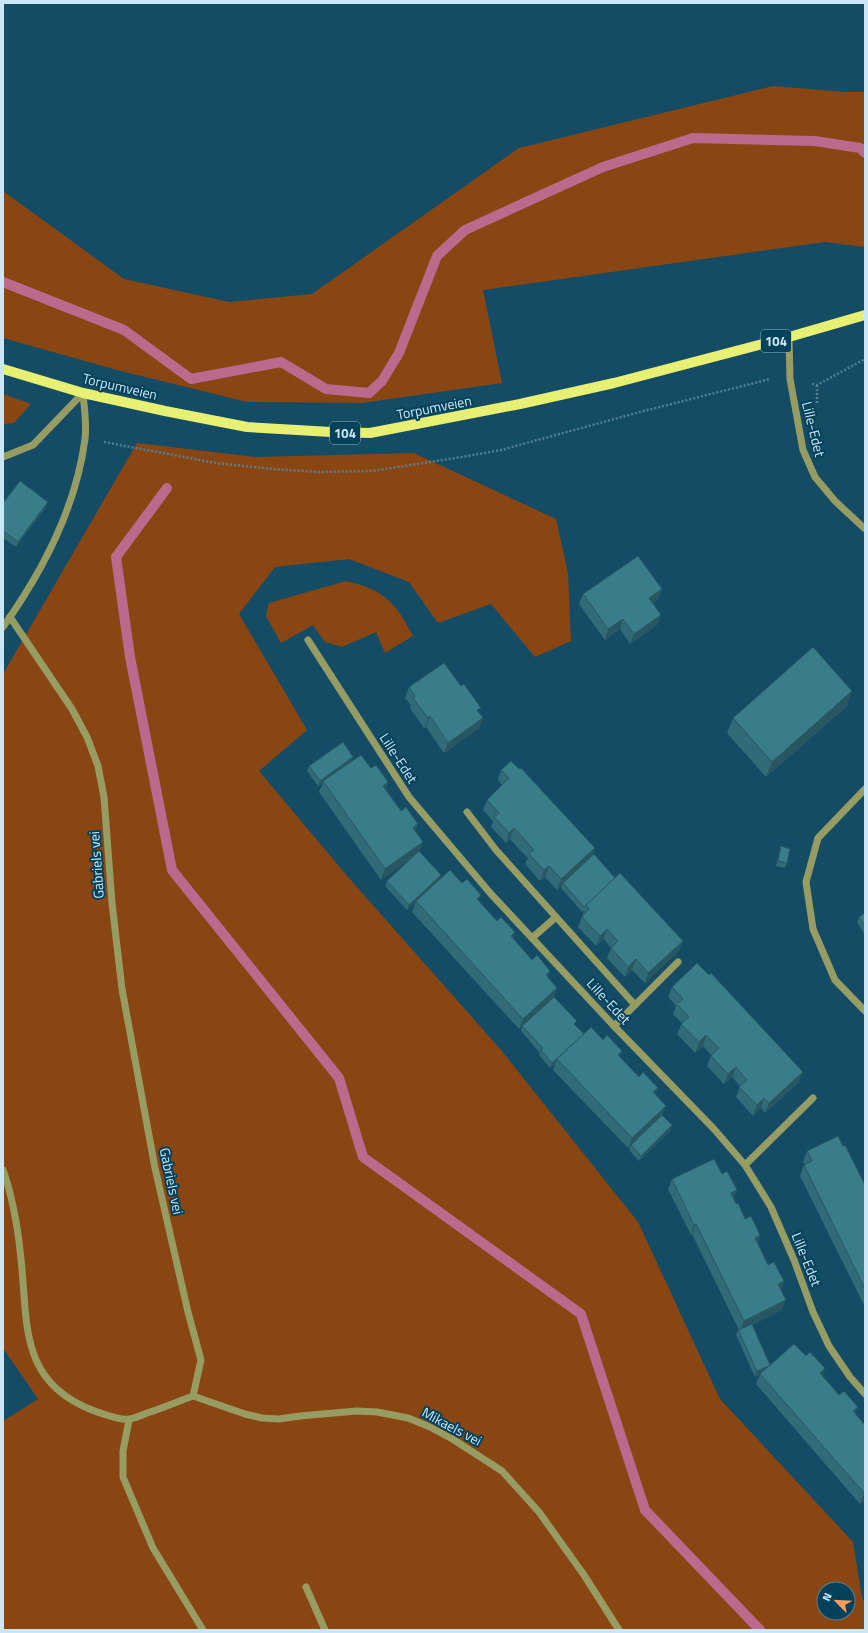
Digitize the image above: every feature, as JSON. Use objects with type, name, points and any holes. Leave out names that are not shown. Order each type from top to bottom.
[{"type":"main road","name":"Torpumveien","points":[[3,369],[83,393],[247,427],[370,433],[520,404],[598,387],[789,337],[865,315]]},
{"type":"street","name":"Lille-Edet","points":[[789,337],[790,379],[803,450],[815,477],[835,501],[865,529]]},
{"type":"street","points":[[3,457],[33,445],[83,393]]},
{"type":"street","points":[[3,627],[42,566],[60,529],[75,488],[86,437],[83,393]]},
{"type":"street","name":"Gabriels vei","points":[[10,617],[72,709],[87,736],[98,766],[104,798],[112,903],[122,989],[155,1168],[188,1312],[201,1360],[193,1396]]},
{"type":"street","name":"Lille-Edet","points":[[308,640],[409,797],[491,894],[614,1026],[714,1129],[745,1165],[771,1207],[794,1260],[813,1312],[829,1346],[850,1377],[865,1394]]},
{"type":"street","points":[[865,789],[818,838],[806,882],[813,929],[835,980],[865,1011]]},
{"type":"street","points":[[467,812],[496,850],[635,1005]]},
{"type":"street","points":[[532,938],[556,917]]},
{"type":"street","points":[[614,1026],[678,962]]},
{"type":"street","points":[[745,1165],[813,1098]]},
{"type":"street","points":[[3,1170],[16,1218],[21,1259],[25,1321],[30,1346],[41,1369],[57,1389],[78,1404],[102,1413],[129,1420],[193,1396]]},
{"type":"street","name":"Mikaels vei","points":[[193,1396],[244,1414],[262,1418],[279,1419],[358,1411],[377,1412],[408,1418],[430,1427],[454,1440],[502,1471],[539,1512],[584,1575],[619,1630]]},
{"type":"street","points":[[129,1420],[123,1450],[123,1477],[153,1548],[202,1630]]},
{"type":"street","points":[[306,1587],[325,1630]]},
{"type":"path","points":[[817,385],[817,406]]},
{"type":"shaded area","points":[[773,86],[845,92],[865,92],[865,247],[825,242],[483,290],[502,383],[362,403],[247,402],[117,370],[3,338],[3,191],[124,279],[229,302],[312,294],[519,148]]},
{"type":"shaded area","points":[[3,394],[31,404],[14,423],[3,424]]},
{"type":"shaded area","points":[[137,443],[257,457],[414,453],[556,519],[568,573],[571,641],[535,657],[491,604],[438,623],[409,582],[349,559],[275,567],[239,614],[307,730],[259,771],[348,877],[501,1050],[638,1222],[720,1399],[853,1542],[862,1598],[865,1602],[865,1630],[3,1630],[3,1421],[38,1399],[3,1348],[3,674]]},
{"type":"shaded area","points":[[346,581],[380,593],[394,606],[407,624],[413,636],[385,653],[376,632],[342,647],[325,642],[313,625],[281,643],[266,616],[269,603]]},
{"type":"building","points":[[20,481],[48,502],[18,542],[3,531],[3,503]]},
{"type":"building","points":[[638,556],[662,589],[649,598],[661,615],[634,634],[623,619],[608,629],[583,594]]},
{"type":"building","points":[[813,647],[852,691],[772,762],[733,718]]},
{"type":"building","points":[[444,663],[461,686],[464,684],[481,708],[477,710],[483,718],[448,743],[430,716],[428,718],[413,698],[415,696],[409,687]]},
{"type":"building","points":[[343,742],[353,757],[320,781],[309,766]]},
{"type":"building","points":[[361,755],[371,768],[376,765],[388,782],[383,786],[401,811],[406,807],[418,824],[413,828],[423,842],[385,869],[323,781]]},
{"type":"building","points":[[511,761],[519,769],[521,768],[595,848],[561,879],[549,866],[544,870],[529,854],[534,850],[514,828],[509,833],[494,817],[499,813],[487,800],[509,778],[501,770]]},
{"type":"building","points":[[781,846],[790,849],[787,863],[778,861]]},
{"type":"building","points":[[419,851],[441,875],[409,905],[387,881]]},
{"type":"building","points":[[594,854],[615,878],[584,907],[563,883]]},
{"type":"building","points":[[450,870],[462,883],[467,879],[481,895],[477,899],[497,921],[501,917],[515,932],[511,936],[532,960],[537,955],[550,971],[546,975],[557,988],[523,1019],[416,901]]},
{"type":"building","points":[[620,873],[683,941],[648,973],[636,959],[628,967],[611,948],[618,941],[607,929],[600,936],[582,917],[589,909],[586,905]]},
{"type":"building","points":[[865,913],[865,926],[859,917]]},
{"type":"building","points":[[697,963],[709,975],[711,973],[803,1072],[769,1103],[764,1098],[757,1105],[739,1087],[747,1080],[736,1067],[728,1074],[711,1056],[719,1048],[706,1035],[699,1042],[681,1024],[689,1017],[677,1004],[683,999],[672,987]]},
{"type":"building","points":[[554,997],[577,1021],[574,1024],[584,1034],[552,1063],[541,1050],[543,1048],[522,1026]]},
{"type":"building","points":[[591,1027],[603,1040],[607,1035],[622,1051],[618,1055],[639,1077],[643,1072],[658,1088],[653,1092],[666,1106],[632,1138],[557,1059]]},
{"type":"building","points":[[662,1115],[672,1125],[641,1156],[631,1145]]},
{"type":"building","points":[[838,1136],[843,1146],[845,1145],[865,1185],[865,1289],[804,1165],[812,1161],[807,1151]]},
{"type":"building","points":[[714,1159],[722,1174],[727,1171],[737,1190],[731,1193],[736,1204],[738,1203],[745,1219],[751,1216],[760,1235],[755,1238],[768,1265],[774,1262],[784,1281],[778,1284],[786,1300],[744,1321],[672,1179]]},
{"type":"building","points":[[752,1324],[770,1365],[757,1371],[738,1330]]},
{"type":"building","points":[[794,1344],[806,1356],[810,1352],[825,1368],[820,1373],[839,1395],[844,1391],[858,1407],[853,1411],[865,1425],[865,1493],[760,1374]]},
{"type":"waterway","points":[[3,282],[124,330],[191,379],[281,362],[326,389],[369,393],[382,381],[399,353],[437,256],[465,230],[603,167],[693,138],[815,141],[860,148],[865,153]]},
{"type":"waterway","points":[[167,488],[116,557],[130,657],[172,870],[339,1078],[363,1157],[581,1314],[645,1510],[760,1630]]}]
